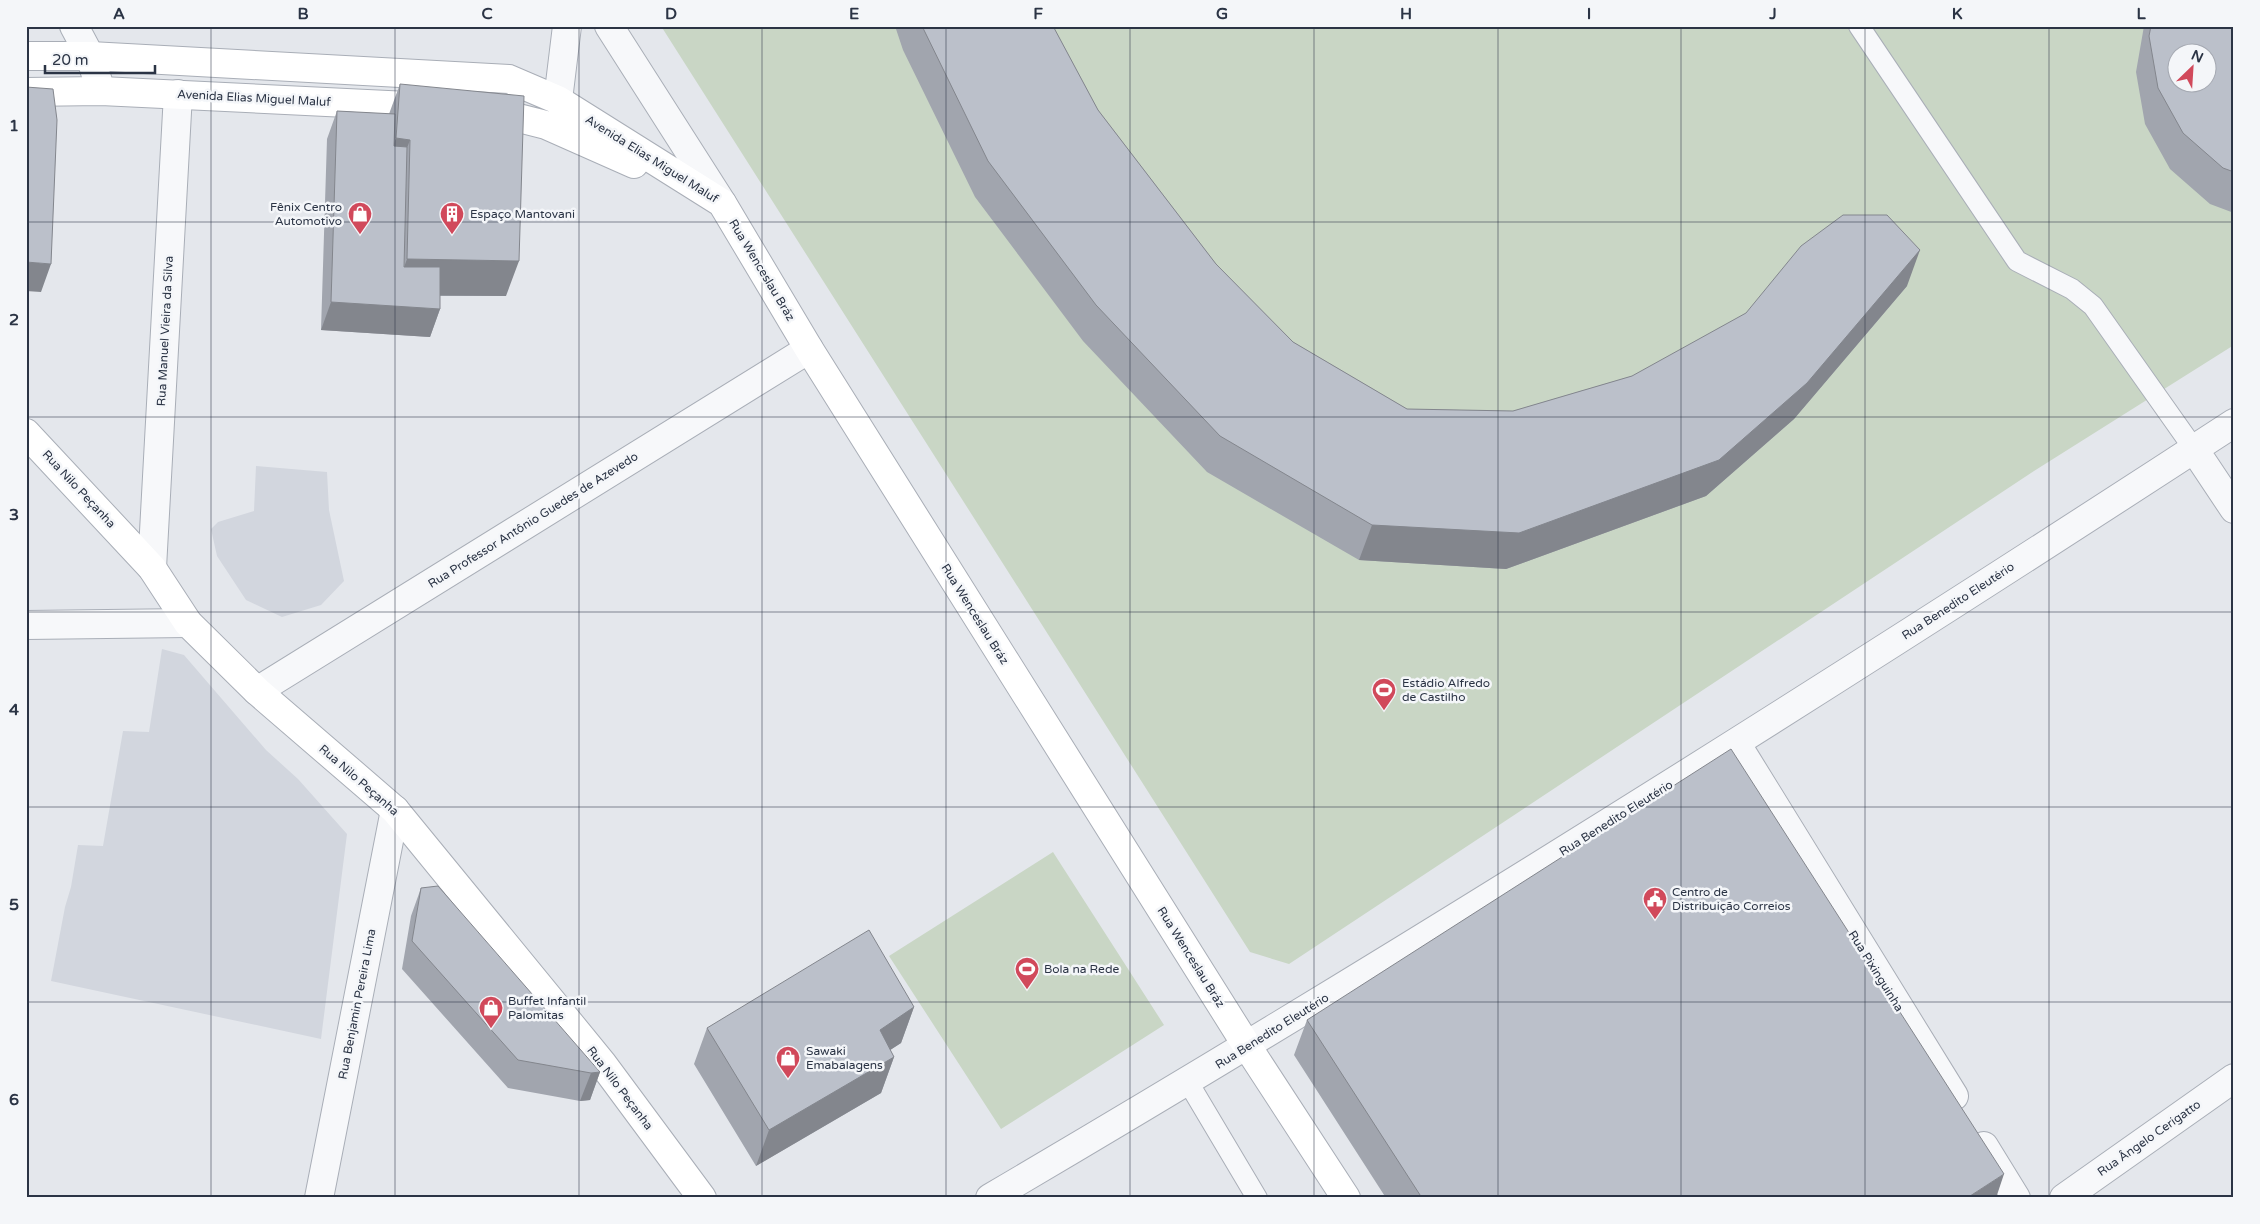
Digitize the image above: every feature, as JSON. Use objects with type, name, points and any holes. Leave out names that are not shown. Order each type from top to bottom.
[{"type":"main road","name":"Avenida Elias Miguel Maluf","points":[[26,56],[90,56],[509,79],[558,100],[722,204]]},
{"type":"main road","name":"Avenida Elias Miguel Maluf","points":[[26,92],[101,91],[492,110],[546,125],[722,204]]},
{"type":"main road","points":[[546,125],[558,100]]},
{"type":"main road","name":"Rua Wenceslau Bráz","points":[[722,204],[809,349],[1247,1046],[1346,1198]]},
{"type":"main road","name":"Rua Nilo Peçanha","points":[[26,433],[152,568],[188,624],[257,691],[395,810],[602,1063],[702,1198]]},
{"type":"street","points":[[74,26],[90,56],[101,91]]},
{"type":"street","points":[[558,100],[567,26]]},
{"type":"street","name":"Rua Wenceslau Bráz","points":[[609,26],[722,204]]},
{"type":"street","name":"Rua Manuel Vieira da Silva","points":[[152,568],[178,94]]},
{"type":"street","name":"Rua Professor Antônio Guedes de Azevedo","points":[[257,691],[809,349]]},
{"type":"street","name":"Rua Benedito Eleutério","points":[[990,1198],[1188,1082],[1736,743],[2234,423]]},
{"type":"street","points":[[2194,449],[2234,509]]},
{"type":"street","points":[[26,625],[188,624]]},
{"type":"street","name":"Rua Pixinguinha","points":[[1736,743],[2016,1198]]},
{"type":"street","name":"Rua Benjamin Pereira Lima","points":[[319,1198],[395,810]]},
{"type":"street","name":"Rua Ângelo Cerigatto","points":[[2064,1198],[2234,1078]]},
{"type":"lane","points":[[1859,26],[2017,261],[2072,289],[2093,306],[2194,449]]},
{"type":"lane","points":[[1188,1082],[1257,1198]]},
{"type":"shaded area","points":[[256,466],[327,472],[329,510],[344,581],[321,605],[282,617],[246,600],[217,556],[211,529],[218,522],[254,511]]},
{"type":"shaded area","points":[[162,649],[184,655],[266,750],[298,779],[347,834],[321,1039],[51,981],[78,845],[103,846],[123,731],[149,732]]},
{"type":"green space","name":"Estádio Alfredo de Castilho","points":[[661,26],[2234,26],[2234,345],[2034,471],[1289,964],[1250,952]]},
{"type":"green space","name":"Bola na Rede","points":[[1053,852],[1164,1025],[1001,1129],[889,956]]},
{"type":"building","points":[[922,26],[1053,26],[1098,110],[1216,264],[1293,342],[1407,409],[1513,411],[1632,376],[1746,313],[1801,246],[1843,215],[1887,215],[1920,250],[1807,383],[1719,460],[1519,533],[1372,525],[1220,436],[1096,305],[988,161]]},
{"type":"building","points":[[2151,26],[2234,26],[2234,172],[2223,168],[2183,133],[2158,88],[2149,36]]},
{"type":"building","name":"Espaço Mantovani","points":[[400,84],[524,96],[519,261],[407,259],[410,140],[396,138]]},
{"type":"building","points":[[26,87],[53,89],[57,120],[51,264],[26,262]]},
{"type":"building","name":"Fênix Centro Automotivo","points":[[337,111],[395,114],[394,146],[407,147],[404,267],[440,267],[440,309],[331,302]]},
{"type":"building","name":"Centro de Distribuição Correios","points":[[1731,749],[2004,1174],[1967,1198],[1422,1198],[1307,1020]]},
{"type":"building","points":[[438,886],[600,1072],[591,1073],[518,1060],[412,941],[421,888]]},
{"type":"building","name":"Sawaki Emabalagens","points":[[869,930],[914,1007],[880,1030],[894,1057],[769,1130],[707,1028]]},
{"type":"place","name":"Fênix Centro Automotivo","points":[[360,235]]},
{"type":"place","name":"Espaço Mantovani","points":[[452,235]]},
{"type":"place","name":"Estádio Alfredo de Castilho","points":[[1384,711]]},
{"type":"place","name":"Centro de Distribuição Correios","points":[[1655,920]]},
{"type":"place","name":"Bola na Rede","points":[[1027,990]]},
{"type":"place","name":"Buffet Infantil Palomitas","points":[[491,1029]]},
{"type":"place","name":"Sawaki Emabalagens","points":[[788,1079]]}]
